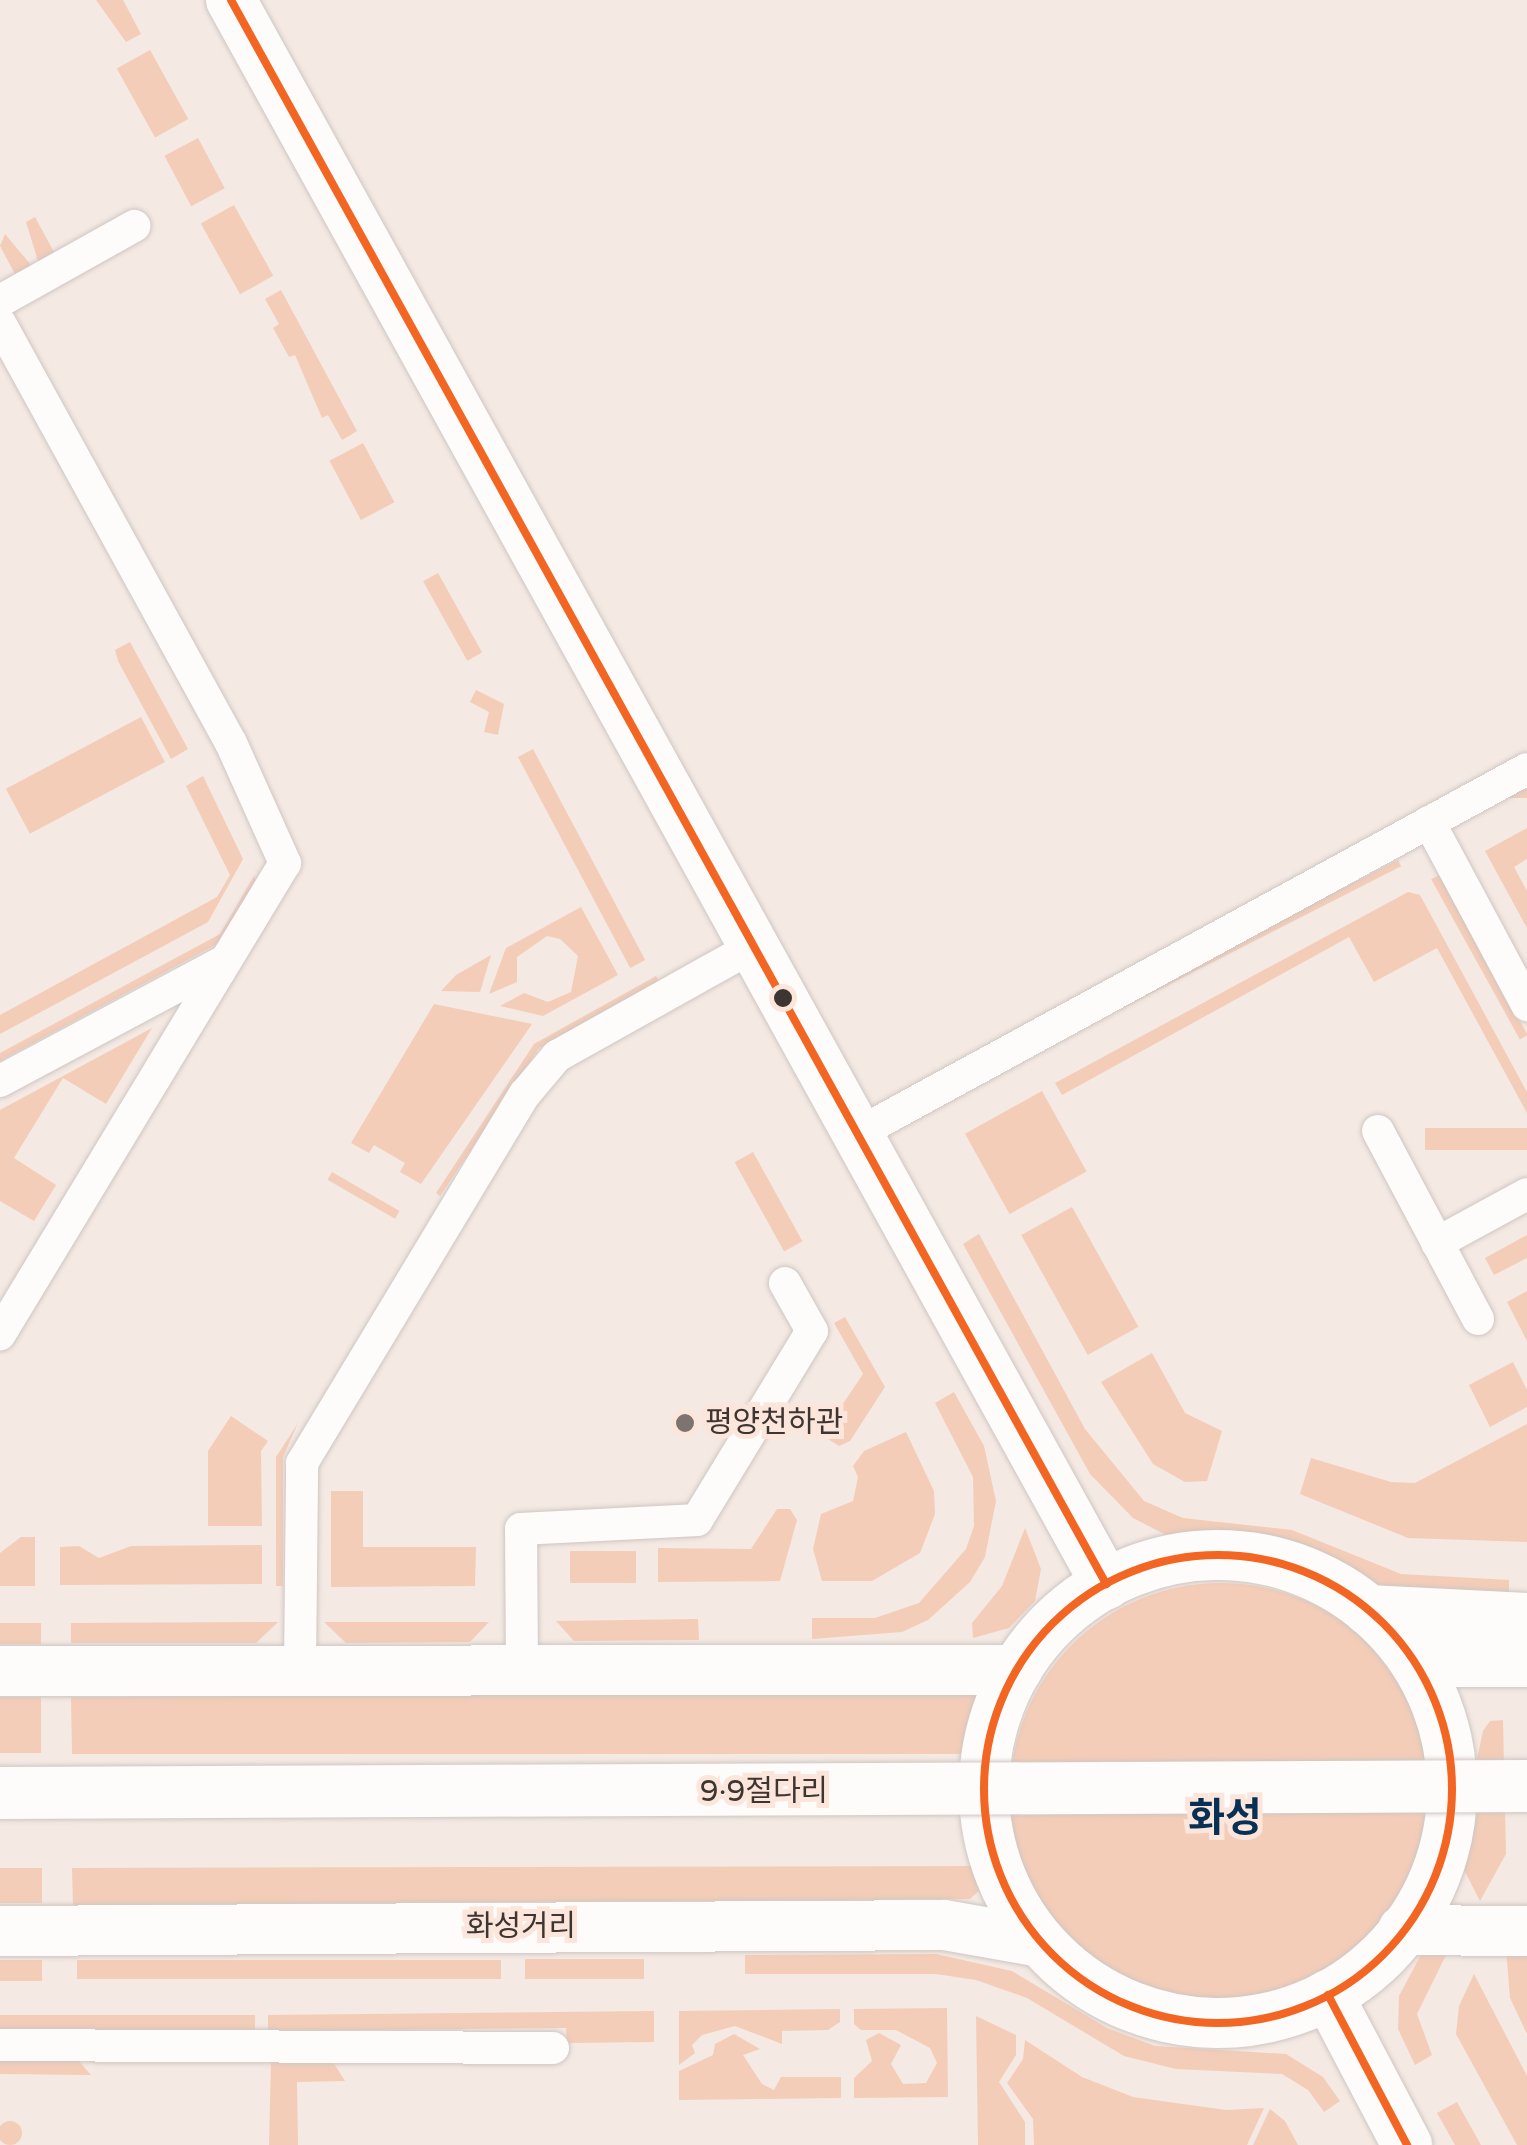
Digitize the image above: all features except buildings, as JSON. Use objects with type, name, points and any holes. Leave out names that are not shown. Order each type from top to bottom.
[{"type":"highway","name":"9·9절다리","points":[[0,1793],[1527,1786]]},
{"type":"highway","name":"9·9절다리","points":[[0,1826],[1527,1823]]},
{"type":"main road","points":[[231,0],[1106,1584]]},
{"type":"main road","points":[[1254,1555],[1322,1579],[1368,1610],[1415,1662],[1444,1722],[1448,1829],[1424,1901],[1403,1930],[1377,1959],[1328,1995],[1241,2024],[1162,2018],[1090,1986],[1040,1942],[1003,1881],[986,1824],[988,1744],[1016,1670],[1068,1610],[1106,1584],[1175,1558],[1254,1555]]},
{"type":"main road","points":[[1368,1610],[1527,1618]]},
{"type":"main road","points":[[1415,1662],[1527,1662]]},
{"type":"main road","points":[[0,1671],[1016,1670]]},
{"type":"main road","points":[[1444,1722],[1474,1699],[1527,1692]]},
{"type":"main road","name":"화성거리","points":[[0,1931],[926,1924],[1040,1942]]},
{"type":"main road","points":[[1403,1930],[1527,1931]]},
{"type":"main road","points":[[1328,1995],[1407,2145]]},
{"type":"street","points":[[0,302],[134,226]]},
{"type":"street","points":[[0,323],[281,846],[280,879],[0,1334]]},
{"type":"street","points":[[855,1135],[1527,769]]},
{"type":"street","points":[[1429,822],[1527,1004]]},
{"type":"street","points":[[300,1669],[302,1463],[525,1094],[557,1056],[752,947]]},
{"type":"street","points":[[0,1081],[228,960]]},
{"type":"street","points":[[1378,1132],[1478,1319]]},
{"type":"street","points":[[1437,1243],[1527,1194]]},
{"type":"street","points":[[522,1668],[521,1528],[697,1520],[812,1331],[784,1283]]},
{"type":"street","points":[[0,2045],[553,2048]]},
{"type":"shaded area","points":[[96,0],[123,0],[141,34],[126,42]]},
{"type":"shaded area","points":[[150,50],[188,119],[155,138],[117,68]]},
{"type":"shaded area","points":[[198,138],[225,188],[191,206],[164,156]]},
{"type":"shaded area","points":[[234,205],[273,276],[240,294],[201,223]]},
{"type":"shaded area","points":[[35,217],[54,252],[38,261],[26,222]]},
{"type":"shaded area","points":[[5,234],[31,265],[15,274],[0,246]]},
{"type":"shaded area","points":[[281,290],[357,431],[342,440],[328,415],[322,418],[295,355],[289,357],[273,328],[279,324],[265,299]]},
{"type":"shaded area","points":[[363,443],[394,502],[361,520],[329,461]]},
{"type":"shaded area","points":[[438,573],[482,653],[467,661],[423,581]]},
{"type":"shaded area","points":[[130,642],[188,749],[171,759],[118,661],[115,650]]},
{"type":"shaded area","points":[[476,690],[504,704],[498,735],[484,732],[489,712],[470,702]]},
{"type":"shaded area","points":[[141,717],[165,762],[30,834],[6,789]]},
{"type":"shaded area","points":[[533,749],[645,960],[630,968],[518,757]]},
{"type":"shaded area","points":[[203,776],[243,859],[208,922],[0,1034],[0,1015],[217,897],[230,875],[186,786]]},
{"type":"shaded area","points":[[1456,789],[1527,789],[1527,798],[1456,798]]},
{"type":"shaded area","points":[[1527,828],[1527,859],[1514,867],[1527,891],[1527,928],[1485,851]]},
{"type":"shaded area","points":[[1398,860],[1401,866],[946,1098],[943,1092]]},
{"type":"shaded area","points":[[1439,875],[1527,1034],[1520,1039],[1431,879]]},
{"type":"shaded area","points":[[254,876],[258,885],[217,944],[0,1061],[0,1053],[220,934]]},
{"type":"shaded area","points":[[1408,892],[1420,895],[1527,1092],[1527,1113],[1437,948],[1374,982],[1349,937],[1062,1095],[1055,1083]]},
{"type":"shaded area","points":[[581,907],[618,975],[543,1016],[500,1006],[524,993],[548,1002],[571,992],[578,956],[560,939],[547,936],[517,957],[517,982],[489,994],[506,948]]},
{"type":"shaded area","points":[[491,955],[480,992],[441,991],[456,975]]},
{"type":"shaded area","points":[[656,976],[659,981],[539,1048],[440,1196],[436,1193],[534,1044]]},
{"type":"shaded area","points":[[434,1004],[532,1024],[421,1184],[400,1172],[405,1163],[374,1145],[369,1153],[351,1143]]},
{"type":"shaded area","points":[[152,1028],[106,1104],[63,1078],[14,1158],[56,1185],[34,1221],[0,1201],[0,1110]]},
{"type":"shaded area","points":[[1042,1091],[1087,1171],[1010,1214],[965,1134]]},
{"type":"shaded area","points":[[1425,1128],[1527,1128],[1527,1150],[1425,1150]]},
{"type":"shaded area","points":[[753,1152],[802,1241],[784,1251],[735,1162]]},
{"type":"shaded area","points":[[332,1172],[400,1211],[395,1219],[328,1180]]},
{"type":"shaded area","points":[[1072,1207],[1138,1327],[1088,1355],[1021,1235]]},
{"type":"shaded area","points":[[979,1234],[1085,1429],[1144,1501],[1183,1518],[1292,1530],[1401,1574],[1509,1580],[1509,1600],[1382,1589],[1284,1548],[1166,1535],[1133,1518],[1090,1474],[963,1244]]},
{"type":"shaded area","points":[[1527,1235],[1527,1258],[1494,1275],[1485,1258]]},
{"type":"shaded area","points":[[1527,1291],[1527,1341],[1507,1302]]},
{"type":"shaded area","points":[[845,1317],[885,1387],[850,1441],[839,1446],[828,1439],[828,1426],[863,1374],[834,1323]]},
{"type":"shaded area","points":[[1152,1353],[1185,1413],[1222,1431],[1207,1481],[1185,1482],[1153,1464],[1101,1382]]},
{"type":"shaded area","points":[[1513,1362],[1527,1390],[1527,1407],[1490,1427],[1469,1385]]},
{"type":"shaded area","points":[[954,1392],[984,1446],[996,1501],[985,1557],[970,1582],[928,1620],[902,1632],[812,1639],[812,1618],[875,1618],[919,1603],[966,1549],[974,1526],[973,1477],[935,1403]]},
{"type":"shaded area","points":[[231,1416],[268,1441],[261,1451],[262,1526],[208,1526],[208,1451]]},
{"type":"shaded area","points":[[298,1423],[283,1457],[283,1586],[276,1586],[276,1457]]},
{"type":"shaded area","points":[[1527,1424],[1527,1542],[1408,1538],[1300,1494],[1311,1458],[1391,1482],[1415,1483]]},
{"type":"shaded area","points":[[906,1432],[934,1491],[935,1514],[920,1553],[872,1581],[822,1581],[813,1549],[821,1514],[853,1501],[858,1477],[853,1466],[864,1451]]},
{"type":"shaded area","points":[[331,1491],[363,1491],[363,1547],[476,1547],[475,1586],[331,1587]]},
{"type":"shaded area","points":[[777,1509],[790,1509],[797,1520],[780,1581],[658,1582],[658,1548],[751,1549]]},
{"type":"shaded area","points":[[1025,1528],[1041,1569],[1035,1601],[1009,1628],[973,1638],[972,1623],[1002,1586]]},
{"type":"shaded area","points":[[21,1537],[35,1537],[35,1586],[0,1586],[0,1553]]},
{"type":"shaded area","points":[[262,1545],[262,1584],[60,1585],[60,1547],[79,1546],[99,1558],[131,1546]]},
{"type":"shaded area","points":[[570,1551],[636,1551],[636,1583],[570,1583]]},
{"type":"shaded area","points":[[1221,1583],[1262,1587],[1302,1599],[1338,1619],[1370,1645],[1396,1677],[1416,1713],[1428,1753],[1432,1794],[1428,1835],[1416,1875],[1396,1911],[1370,1943],[1338,1969],[1302,1989],[1262,2001],[1221,2005],[1180,2001],[1140,1989],[1104,1969],[1072,1943],[1046,1911],[1026,1875],[1014,1835],[1010,1794],[1014,1753],[1026,1713],[1046,1677],[1072,1645],[1104,1619],[1140,1599],[1180,1587]]},
{"type":"shaded area","points":[[698,1619],[699,1640],[574,1641],[556,1621]]},
{"type":"shaded area","points":[[278,1622],[256,1643],[71,1643],[71,1623]]},
{"type":"shaded area","points":[[324,1622],[489,1622],[470,1642],[346,1643]]},
{"type":"shaded area","points":[[0,1623],[41,1623],[41,1644],[0,1644]]},
{"type":"shaded area","points":[[968,1692],[983,1699],[968,1754],[72,1754],[71,1697]]},
{"type":"shaded area","points":[[0,1697],[41,1697],[41,1753],[0,1753]]},
{"type":"shaded area","points":[[1503,1720],[1506,1854],[1480,1901],[1463,1868],[1476,1764],[1483,1731],[1490,1721]]},
{"type":"shaded area","points":[[976,1866],[982,1888],[970,1899],[73,1905],[72,1868]]},
{"type":"shaded area","points":[[0,1868],[42,1868],[42,1903],[0,1903]]},
{"type":"shaded area","points":[[1453,1941],[1417,2014],[1432,2055],[1415,2065],[1398,2029],[1399,1996],[1424,1949]]},
{"type":"shaded area","points":[[1506,1949],[1527,1949],[1527,2034],[1510,1998]]},
{"type":"shaded area","points":[[936,1954],[1012,1971],[1107,2028],[1155,2046],[1286,2054],[1323,2077],[1340,2101],[1324,2112],[1308,2090],[1282,2074],[1176,2069],[1124,2056],[1027,1998],[976,1980],[936,1974],[745,1974],[745,1955]]},
{"type":"shaded area","points":[[525,1959],[644,1959],[644,1979],[525,1979]]},
{"type":"shaded area","points":[[0,1960],[42,1960],[42,1981],[0,1981]]},
{"type":"shaded area","points":[[77,1960],[501,1960],[501,1979],[77,1979]]},
{"type":"shaded area","points":[[1474,1974],[1527,2076],[1527,2145],[1517,2145],[1456,2034],[1459,2006]]},
{"type":"shaded area","points":[[947,2008],[948,2097],[854,2098],[854,2078],[872,2061],[866,2040],[879,2033],[901,2045],[891,2064],[903,2084],[926,2083],[937,2063],[930,2048],[896,2030],[861,2030],[854,2024],[854,2009]]},
{"type":"shaded area","points":[[840,2009],[840,2022],[828,2030],[782,2031],[782,2044],[735,2026],[702,2035],[692,2045],[695,2053],[679,2065],[679,2011]]},
{"type":"shaded area","points":[[654,2011],[654,2042],[567,2043],[566,2028],[268,2031],[268,2015]]},
{"type":"shaded area","points":[[0,2015],[255,2015],[255,2031],[0,2031]]},
{"type":"shaded area","points":[[976,2016],[1016,2035],[1016,2055],[999,2082],[1025,2122],[1025,2145],[978,2145]]},
{"type":"shaded area","points":[[734,2034],[760,2049],[743,2055],[762,2084],[774,2090],[781,2077],[841,2077],[841,2098],[679,2100],[679,2071],[713,2055],[715,2044]]},
{"type":"shaded area","points":[[1025,2040],[1082,2077],[1133,2097],[1226,2110],[1264,2108],[1247,2145],[1034,2145],[1033,2119],[1007,2083],[1023,2059]]},
{"type":"shaded area","points":[[0,2059],[77,2059],[91,2075],[0,2074]]},
{"type":"shaded area","points":[[271,2061],[333,2062],[345,2081],[297,2082],[298,2145],[269,2145]]},
{"type":"shaded area","points":[[1457,2102],[1481,2145],[1455,2145],[1437,2113]]},
{"type":"shaded area","points":[[1270,2109],[1285,2121],[1298,2145],[1253,2145]]},
{"type":"shaded area","points":[[10,2121],[19,2124],[19,2142],[10,2145],[1,2142],[-2,2133],[1,2124]]},
{"type":"transit line","points":[[231,0],[1106,1584]]},
{"type":"transit line","points":[[1218,1555],[1264,1560],[1307,1573],[1348,1595],[1383,1624],[1412,1659],[1434,1700],[1447,1743],[1452,1789],[1447,1835],[1434,1878],[1412,1919],[1383,1954],[1348,1983],[1307,2005],[1264,2018],[1218,2023],[1172,2018],[1129,2005],[1088,1983],[1053,1954],[1024,1919],[1002,1878],[989,1835],[984,1789],[989,1743],[1002,1700],[1024,1659],[1053,1624],[1088,1595],[1129,1573],[1172,1560],[1218,1555]]},
{"type":"transit line","points":[[1328,1995],[1407,2145]]},
{"type":"place","name":"평양천하관","points":[[685,1423]]},
{"type":"district","name":"화성","points":[[1225,1818]]}]
